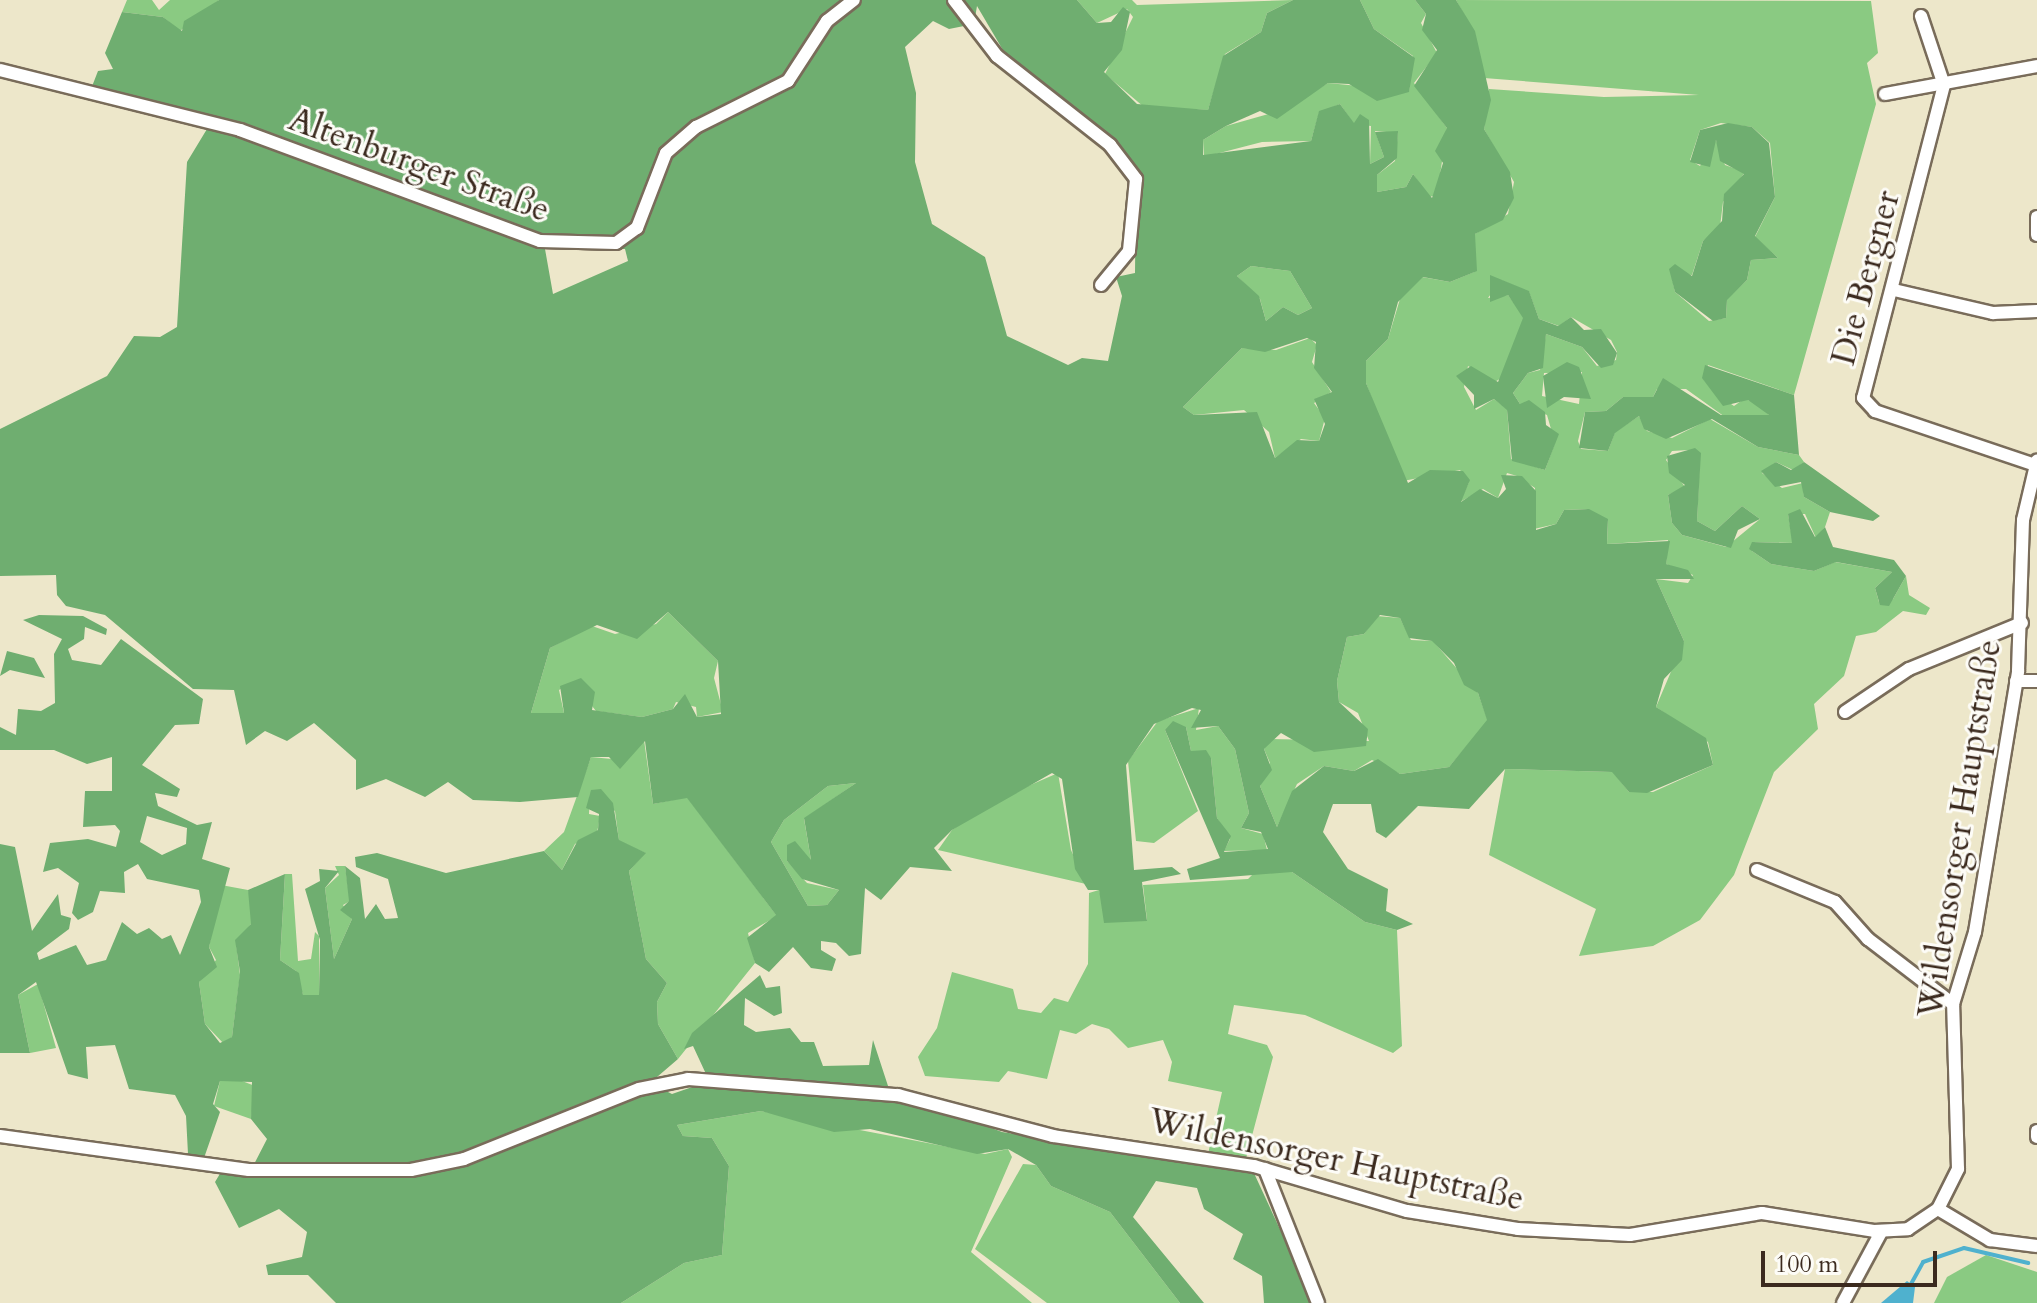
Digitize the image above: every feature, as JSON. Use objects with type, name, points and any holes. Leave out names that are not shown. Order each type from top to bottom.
[{"type":"street","name":"Altenburger Straße","points":[[0,70],[240,130],[540,241],[616,243],[637,228],[653,175],[672,147],[713,116],[788,81],[827,21],[854,0]]},
{"type":"street","points":[[954,0],[997,56],[1110,145],[1136,179],[1129,251],[1101,285]]},
{"type":"street","points":[[1921,16],[1944,85]]},
{"type":"street","points":[[1885,94],[2037,66]]},
{"type":"street","name":"Die Bergner","points":[[1944,85],[1867,406],[2036,463]]},
{"type":"street","points":[[2037,217],[2037,235]]},
{"type":"street","points":[[1894,290],[1993,313],[2037,311]]},
{"type":"street","name":"Wildensorger Hauptstraße","points":[[0,1136],[249,1170],[411,1170],[464,1159],[674,1079],[898,1095],[1053,1136],[1265,1169],[1407,1211],[1540,1232],[1630,1235],[1762,1213],[1881,1232],[1908,1229],[1938,1209],[1960,1155],[1953,1004],[1975,932],[2016,681],[2022,623],[2023,520],[2036,463]]},
{"type":"street","points":[[1845,712],[1909,669],[2022,623]]},
{"type":"street","points":[[2016,681],[2037,681]]},
{"type":"street","points":[[1757,870],[1835,902],[1879,949],[1953,1004]]},
{"type":"street","points":[[1265,1169],[1318,1303]]},
{"type":"street","points":[[1938,1209],[1990,1240],[2037,1246]]},
{"type":"street","points":[[1843,1303],[1881,1232]]},
{"type":"green space","points":[[127,0],[152,0],[159,10],[170,0],[219,0],[180,31],[163,17],[122,12]]},
{"type":"green space","points":[[219,0],[1077,0],[1097,23],[1111,22],[1123,7],[1130,12],[1122,50],[1104,72],[1137,104],[1208,110],[1223,56],[1261,32],[1267,13],[1293,0],[1360,0],[1374,29],[1415,58],[1409,92],[1377,101],[1349,84],[1328,83],[1277,119],[1260,111],[1226,126],[1203,140],[1203,155],[1311,141],[1319,111],[1340,104],[1354,123],[1360,114],[1369,120],[1370,164],[1384,157],[1375,132],[1398,131],[1397,158],[1377,175],[1377,192],[1406,187],[1413,174],[1432,198],[1443,163],[1435,151],[1447,128],[1414,86],[1437,50],[1422,30],[1426,14],[1415,0],[1456,0],[1475,31],[1491,100],[1484,129],[1510,172],[1514,198],[1503,220],[1475,234],[1477,271],[1450,282],[1423,277],[1398,302],[1388,339],[1366,361],[1366,383],[1408,483],[1430,470],[1463,471],[1470,480],[1461,502],[1480,489],[1498,498],[1506,489],[1501,475],[1522,476],[1536,491],[1536,530],[1556,524],[1564,510],[1589,509],[1608,519],[1607,544],[1670,541],[1666,564],[1688,570],[1694,579],[1656,579],[1684,641],[1682,660],[1664,679],[1656,707],[1706,738],[1713,765],[1647,793],[1629,792],[1612,772],[1505,769],[1469,809],[1418,806],[1386,838],[1376,832],[1371,804],[1333,804],[1323,832],[1348,869],[1388,889],[1386,911],[1413,924],[1397,930],[1365,922],[1292,872],[1190,880],[1187,869],[1220,858],[1165,730],[1173,721],[1186,727],[1191,751],[1206,750],[1211,758],[1217,818],[1231,836],[1224,852],[1268,849],[1261,832],[1241,828],[1249,813],[1235,749],[1218,726],[1191,728],[1201,710],[1192,708],[1154,724],[1126,765],[1134,870],[1172,867],[1181,874],[1142,882],[1147,921],[1104,923],[1099,890],[1088,890],[1075,869],[1062,779],[1052,773],[952,830],[934,848],[952,871],[910,867],[881,900],[865,888],[861,954],[849,956],[836,943],[821,941],[821,950],[836,959],[832,971],[811,968],[793,947],[769,972],[755,963],[747,938],[776,915],[687,798],[653,804],[645,741],[620,769],[609,757],[591,757],[578,797],[520,802],[473,800],[448,782],[425,797],[386,779],[356,790],[356,760],[314,723],[287,741],[265,731],[246,745],[234,690],[193,689],[105,615],[66,606],[57,595],[56,575],[0,576],[0,429],[107,376],[134,336],[160,337],[177,327],[187,162],[207,129],[91,89],[98,71],[113,69],[105,53],[122,12],[163,17],[182,31],[184,21]],"holes":[[[977,6],[1007,57],[1121,149],[1136,172],[1135,273],[1116,277],[1122,296],[1108,361],[1082,358],[1068,365],[1007,336],[985,257],[932,224],[915,162],[916,93],[905,47],[933,21],[949,29],[974,24]],[[545,249],[625,249],[628,261],[553,294]],[[1251,266],[1290,271],[1312,308],[1298,315],[1283,307],[1266,321],[1259,296],[1237,276]],[[1307,338],[1316,342],[1314,368],[1332,392],[1314,399],[1325,424],[1319,441],[1297,440],[1275,458],[1257,412],[1194,415],[1183,407],[1242,348],[1265,352]],[[668,612],[718,661],[721,714],[697,717],[685,694],[673,709],[642,717],[592,710],[595,692],[581,678],[560,686],[564,713],[531,713],[550,648],[597,625],[637,639]],[[1380,615],[1400,618],[1409,638],[1432,641],[1454,663],[1464,685],[1478,693],[1487,720],[1449,767],[1400,774],[1378,759],[1354,771],[1324,766],[1292,791],[1277,827],[1260,786],[1272,770],[1264,749],[1281,733],[1314,752],[1366,746],[1368,729],[1339,702],[1337,681],[1347,637],[1364,634]],[[856,783],[804,818],[811,860],[795,841],[787,845],[787,861],[802,879],[839,890],[827,905],[808,906],[771,842],[784,820],[828,786]]]},
{"type":"green space","points":[[1077,0],[1132,0],[1137,5],[1293,0],[1267,13],[1261,32],[1225,54],[1208,110],[1144,107],[1105,74],[1133,17],[1127,9],[1097,23]]},
{"type":"green space","points":[[1360,0],[1415,0],[1426,14],[1421,23],[1437,53],[1414,83],[1447,128],[1437,195],[1429,197],[1413,174],[1406,187],[1377,192],[1377,175],[1395,161],[1398,133],[1375,131],[1384,157],[1370,164],[1371,126],[1354,124],[1340,104],[1319,113],[1311,141],[1262,142],[1204,157],[1203,140],[1226,126],[1283,110],[1328,83],[1409,91],[1413,56],[1374,29]]},
{"type":"green space","points":[[1456,0],[1871,1],[1878,53],[1867,63],[1876,104],[1794,395],[1708,365],[1704,380],[1718,395],[1734,406],[1744,399],[1759,403],[1769,415],[1725,417],[1686,389],[1657,389],[1653,397],[1623,397],[1606,411],[1585,412],[1578,441],[1581,449],[1608,451],[1615,432],[1639,416],[1647,431],[1672,438],[1710,419],[1758,447],[1799,455],[1804,462],[1793,470],[1776,462],[1762,473],[1782,488],[1803,483],[1804,497],[1830,512],[1825,527],[1816,538],[1805,514],[1788,514],[1793,543],[1755,542],[1752,551],[1771,564],[1814,571],[1835,562],[1892,572],[1875,588],[1879,602],[1893,599],[1906,576],[1909,595],[1930,608],[1926,615],[1903,611],[1876,632],[1856,636],[1844,676],[1814,704],[1818,729],[1774,772],[1734,875],[1700,920],[1653,946],[1579,956],[1596,909],[1489,855],[1505,769],[1613,772],[1629,792],[1653,792],[1713,765],[1708,742],[1656,707],[1684,641],[1656,579],[1688,583],[1693,575],[1666,564],[1668,540],[1607,544],[1608,521],[1586,509],[1564,510],[1556,524],[1534,529],[1535,488],[1517,476],[1507,473],[1498,498],[1483,489],[1460,502],[1469,482],[1460,470],[1403,481],[1366,383],[1366,361],[1388,339],[1400,299],[1422,277],[1450,282],[1474,272],[1475,234],[1508,214],[1514,182],[1484,129],[1489,89],[1604,97],[1699,95],[1484,78],[1475,34]],"holes":[[[1721,123],[1752,127],[1770,143],[1775,197],[1755,237],[1778,258],[1751,260],[1747,280],[1727,299],[1726,318],[1709,321],[1675,292],[1671,273],[1692,275],[1703,241],[1720,227],[1723,202],[1745,172],[1725,165],[1716,140],[1700,166],[1690,160],[1700,130]],[[1501,280],[1529,292],[1539,319],[1559,326],[1571,317],[1611,340],[1617,352],[1616,360],[1597,366],[1582,347],[1546,334],[1540,370],[1528,373],[1513,393],[1520,404],[1547,415],[1555,443],[1545,470],[1511,459],[1507,409],[1494,399],[1476,410],[1464,387],[1468,366],[1495,382],[1504,376],[1524,317],[1508,295],[1488,298]],[[1582,372],[1579,404],[1542,396],[1544,373]],[[1689,450],[1700,456],[1697,521],[1715,531],[1742,506],[1760,519],[1726,547],[1682,535],[1672,523],[1668,495],[1685,487],[1666,460],[1672,451]]]},
{"type":"green space","points":[[1728,123],[1752,127],[1769,143],[1775,197],[1755,236],[1778,258],[1751,260],[1747,280],[1727,300],[1726,318],[1713,321],[1675,292],[1669,269],[1675,264],[1692,276],[1703,241],[1722,221],[1724,194],[1744,174],[1720,161],[1716,140],[1710,167],[1690,162],[1700,130]]},
{"type":"green space","points":[[1251,266],[1290,271],[1312,308],[1298,315],[1283,307],[1266,321],[1260,299],[1237,276]]},
{"type":"green space","points":[[1490,275],[1529,291],[1539,319],[1558,326],[1571,317],[1584,330],[1601,329],[1617,353],[1613,365],[1601,368],[1582,347],[1546,334],[1543,368],[1528,373],[1513,393],[1520,404],[1529,400],[1545,412],[1546,425],[1559,434],[1545,470],[1512,461],[1507,410],[1494,399],[1474,409],[1474,395],[1456,376],[1471,366],[1498,382],[1523,318],[1508,295],[1490,302]]},
{"type":"green space","points":[[1310,338],[1317,345],[1312,362],[1331,392],[1314,403],[1325,418],[1319,441],[1301,439],[1275,458],[1269,432],[1244,410],[1194,415],[1183,407],[1242,348],[1276,350]]},
{"type":"green space","points":[[1567,362],[1579,367],[1591,399],[1564,397],[1547,408],[1543,376]]},
{"type":"green space","points":[[1705,365],[1794,395],[1799,455],[1758,447],[1712,419],[1666,439],[1644,429],[1639,416],[1615,433],[1608,451],[1579,448],[1585,412],[1606,411],[1623,397],[1653,397],[1663,378],[1721,415],[1769,415],[1748,400],[1723,406],[1702,378]]},
{"type":"green space","points":[[1695,448],[1701,453],[1697,521],[1715,531],[1742,506],[1760,519],[1738,530],[1731,548],[1682,535],[1672,523],[1668,495],[1685,485],[1669,473],[1667,456]]},
{"type":"green space","points":[[1776,462],[1791,470],[1804,462],[1880,516],[1873,521],[1830,512],[1804,497],[1801,482],[1775,487],[1761,471]]},
{"type":"green space","points":[[1800,509],[1815,537],[1825,527],[1833,547],[1894,560],[1906,576],[1889,606],[1880,605],[1875,588],[1892,572],[1836,562],[1814,571],[1771,564],[1749,549],[1752,542],[1792,543],[1788,514]]},
{"type":"green space","points":[[668,612],[718,661],[714,678],[723,712],[697,717],[696,707],[676,702],[673,709],[642,717],[596,711],[573,682],[559,690],[564,713],[531,713],[550,648],[592,626],[615,634],[656,624]]},
{"type":"green space","points":[[39,615],[83,616],[107,629],[106,635],[85,627],[84,639],[68,649],[72,660],[101,665],[121,639],[203,699],[199,724],[175,725],[142,765],[180,789],[177,797],[155,793],[158,806],[197,825],[212,822],[202,859],[230,868],[209,947],[217,967],[199,982],[205,1024],[220,1043],[232,1037],[240,972],[235,940],[251,924],[248,890],[285,874],[280,960],[299,973],[303,995],[319,995],[320,940],[305,889],[320,881],[319,869],[339,871],[325,888],[334,959],[352,919],[340,910],[349,901],[345,866],[360,878],[365,919],[376,904],[385,919],[398,918],[388,879],[356,867],[355,857],[377,853],[446,873],[544,851],[562,870],[578,840],[598,830],[599,814],[586,808],[591,790],[601,789],[613,803],[619,840],[646,853],[629,871],[646,959],[667,983],[657,1002],[658,1024],[678,1059],[650,1083],[672,1094],[698,1085],[706,1074],[693,1046],[684,1049],[692,1033],[760,975],[766,988],[780,986],[782,1013],[774,1016],[745,998],[744,1025],[756,1032],[790,1028],[801,1042],[814,1042],[823,1066],[869,1065],[873,1040],[889,1089],[1002,1132],[1253,1171],[1314,1303],[1264,1303],[1262,1276],[1233,1259],[1243,1234],[1204,1209],[1197,1188],[1156,1181],[1133,1217],[1204,1303],[1180,1303],[1110,1212],[1051,1186],[1036,1165],[1008,1149],[977,1154],[870,1129],[834,1132],[761,1111],[677,1125],[683,1136],[712,1138],[729,1166],[722,1255],[684,1263],[621,1303],[336,1303],[308,1275],[268,1275],[266,1265],[302,1257],[307,1232],[279,1209],[239,1228],[215,1182],[221,1172],[249,1174],[267,1139],[251,1119],[252,1082],[220,1081],[213,1104],[220,1112],[204,1158],[188,1154],[186,1116],[175,1095],[129,1089],[115,1045],[86,1047],[88,1079],[68,1074],[36,982],[18,995],[30,1053],[0,1053],[0,844],[15,847],[32,931],[58,894],[61,915],[71,918],[69,929],[37,953],[39,960],[76,945],[87,965],[106,960],[122,922],[137,934],[149,928],[162,939],[171,935],[180,955],[201,902],[199,890],[147,879],[138,864],[124,872],[125,893],[100,891],[93,912],[78,920],[72,913],[79,883],[58,868],[43,872],[50,843],[88,839],[116,847],[120,831],[115,825],[83,827],[85,791],[112,791],[112,757],[87,764],[54,750],[0,750],[0,727],[16,735],[18,709],[41,711],[55,703],[54,654],[62,639],[23,620]],"holes":[[[147,816],[187,828],[186,844],[162,855],[140,842]]]},
{"type":"green space","points":[[1377,616],[1400,618],[1411,640],[1433,641],[1478,693],[1488,721],[1449,767],[1400,774],[1372,760],[1354,771],[1324,766],[1297,784],[1277,827],[1260,786],[1270,763],[1264,749],[1269,739],[1369,741],[1358,713],[1339,702],[1337,681],[1347,637],[1364,634]]},
{"type":"green space","points":[[7,651],[34,658],[45,678],[10,670],[0,676]]},
{"type":"green space","points":[[1199,708],[1196,730],[1218,726],[1235,749],[1249,813],[1241,828],[1263,834],[1267,850],[1224,851],[1230,839],[1217,818],[1211,758],[1191,751],[1186,727],[1165,730],[1198,811],[1154,843],[1136,841],[1128,761],[1158,721]]},
{"type":"green space","points":[[644,740],[653,804],[687,797],[777,916],[748,933],[755,963],[678,1059],[658,1024],[657,1002],[667,983],[646,959],[629,871],[645,853],[619,841],[615,811],[590,793],[589,814],[600,816],[597,833],[575,844],[562,870],[544,851],[564,832],[591,757],[612,759]]},
{"type":"green space","points":[[1058,773],[1071,850],[1086,884],[938,850],[952,830],[991,802]]},
{"type":"green space","points":[[856,783],[804,819],[811,860],[787,861],[807,883],[839,890],[827,905],[808,906],[771,842],[784,820],[828,786]]},
{"type":"green space","points":[[335,866],[345,866],[350,901],[343,905],[352,919],[334,959],[325,888],[339,875]]},
{"type":"green space","points":[[1258,869],[1292,872],[1365,922],[1397,930],[1402,1046],[1393,1053],[1305,1015],[1234,1005],[1228,1034],[1267,1045],[1273,1057],[1245,1162],[1208,1154],[1222,1092],[1168,1081],[1172,1062],[1163,1040],[1128,1048],[1109,1029],[1092,1024],[1076,1034],[1060,1030],[1047,1079],[1008,1071],[999,1082],[925,1076],[918,1057],[937,1028],[952,972],[1013,989],[1018,1009],[1041,1013],[1054,998],[1068,1002],[1088,964],[1089,893],[1099,890],[1102,901],[1147,920],[1143,885],[1248,879]]},
{"type":"green space","points":[[285,874],[292,874],[298,961],[311,959],[315,932],[319,936],[319,995],[303,995],[296,971],[280,960]]},
{"type":"green space","points":[[221,885],[248,890],[252,902],[251,924],[236,943],[240,975],[232,1037],[224,1044],[205,1024],[199,982],[216,960],[209,947]]},
{"type":"green space","points":[[38,984],[56,1048],[30,1053],[18,995]]},
{"type":"green space","points":[[229,1076],[255,1086],[251,1119],[214,1106],[220,1081]]},
{"type":"green space","points":[[761,1111],[985,1154],[1008,1149],[1012,1157],[971,1252],[1032,1303],[621,1303],[684,1263],[722,1255],[729,1166],[712,1138],[683,1136],[677,1125]]},
{"type":"green space","points":[[1023,1164],[1036,1165],[1051,1186],[1110,1212],[1180,1303],[1047,1303],[975,1249]]},
{"type":"green space","points":[[1986,1255],[2037,1272],[2037,1303],[1934,1303],[1947,1277]]},
{"type":"water","points":[[1907,1281],[1915,1287],[1913,1303],[1881,1303]]},
{"type":"waterway","points":[[1911,1284],[1923,1262],[1964,1248],[2028,1263]]}]
